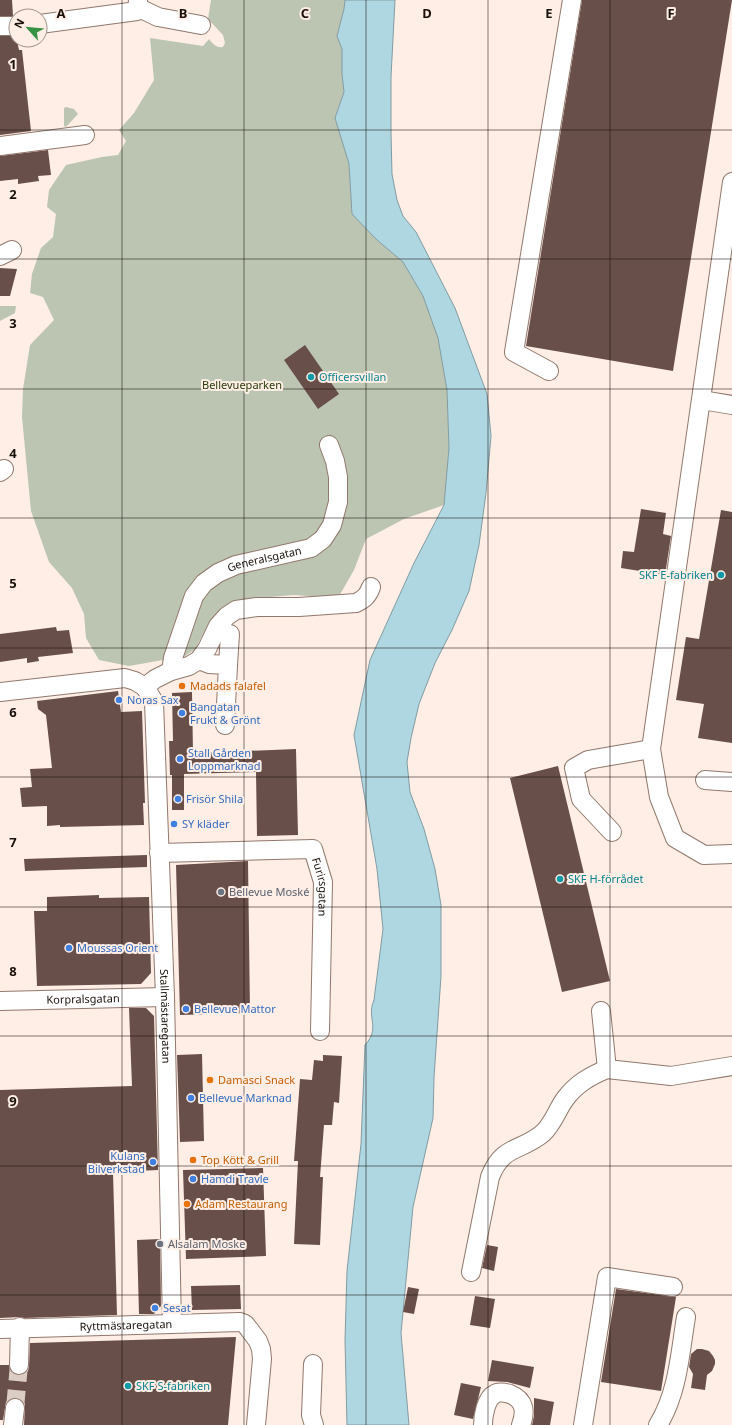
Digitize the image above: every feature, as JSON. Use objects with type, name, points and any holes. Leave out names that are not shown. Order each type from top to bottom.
[{"type":"street","points":[[549,371],[514,352],[572,0]]},
{"type":"street","points":[[48,23],[137,11],[138,4],[158,17],[201,25]]},
{"type":"street","points":[[0,146],[85,135]]},
{"type":"street","points":[[732,182],[651,750],[659,796],[675,838],[704,855],[732,854]]},
{"type":"street","points":[[702,400],[732,405]]},
{"type":"street","name":"Generalsgatan","points":[[171,671],[173,658],[194,596],[204,583],[218,573],[236,565],[311,548],[323,539],[332,525],[338,502],[338,477],[335,461],[328,445]]},
{"type":"street","points":[[0,692],[125,678],[135,681],[145,687],[155,679],[171,671],[189,666],[199,660],[207,649],[218,626],[227,616],[236,610],[257,607],[300,607],[356,603],[364,600],[371,587]]},
{"type":"street","points":[[225,725],[230,634]]},
{"type":"street","points":[[199,660],[209,664],[228,665]]},
{"type":"street","name":"Stallmästaregatan","points":[[145,687],[154,702],[166,997],[172,1324]]},
{"type":"street","points":[[612,832],[581,799],[574,768],[588,760],[651,750]]},
{"type":"street","points":[[705,780],[732,782]]},
{"type":"street","name":"Furirsgatan","points":[[159,853],[313,850],[323,882],[320,1031]]},
{"type":"street","name":"Korpralsgatan","points":[[0,1001],[166,997]]},
{"type":"street","points":[[601,1011],[607,1069]]},
{"type":"street","points":[[471,1272],[490,1178],[499,1159],[542,1134],[549,1126],[565,1099],[577,1086],[590,1076],[607,1069],[671,1076],[732,1066]]},
{"type":"street","points":[[583,1425],[607,1277],[673,1287]]},
{"type":"street","points":[[658,1425],[666,1413],[673,1395],[686,1317]]},
{"type":"street","name":"Ryttmästaregatan","points":[[0,1329],[240,1322],[245,1324],[258,1341],[262,1359],[256,1425]]},
{"type":"street","points":[[18,1365],[20,1328]]},
{"type":"street","points":[[313,1364],[311,1415],[314,1425]]},
{"type":"street","points":[[483,1425],[485,1410],[489,1400],[494,1394],[500,1392],[515,1396],[521,1400],[524,1407],[524,1414],[521,1425]]},
{"type":"green space","name":"Bellevueparken","points":[[211,0],[345,0],[337,36],[342,49],[344,92],[335,118],[349,164],[352,214],[376,239],[403,262],[423,296],[438,338],[447,390],[449,448],[444,505],[404,519],[366,539],[354,570],[338,598],[294,595],[246,599],[234,604],[208,625],[195,649],[184,657],[169,653],[163,660],[129,666],[99,660],[86,638],[84,614],[72,588],[49,562],[31,511],[22,417],[23,389],[30,345],[54,320],[43,297],[30,293],[32,274],[41,248],[53,237],[56,214],[47,207],[49,190],[66,165],[118,155],[126,141],[119,130],[134,113],[154,80],[150,38],[203,46],[209,39],[213,44],[223,47],[225,43],[223,35],[208,19]]},
{"type":"green space","points":[[64,108],[74,109],[78,114],[66,127],[64,126]]},
{"type":"green space","points":[[0,306],[16,306],[15,313],[0,321]]},
{"type":"water","points":[[345,0],[395,0],[391,77],[391,133],[392,174],[397,200],[403,216],[416,232],[455,308],[487,394],[491,436],[486,493],[479,545],[469,591],[452,630],[435,663],[419,704],[407,762],[410,792],[424,829],[435,869],[441,905],[441,976],[434,1077],[433,1118],[413,1207],[401,1333],[409,1425],[347,1425],[345,1340],[347,1271],[361,1144],[365,1045],[370,1039],[373,1028],[371,1012],[374,1000],[383,929],[377,869],[354,735],[370,660],[414,563],[444,505],[449,448],[447,390],[438,338],[423,296],[403,262],[376,239],[352,214],[349,164],[335,118],[344,92],[342,49],[337,36]]},
{"type":"building","points":[[0,0],[12,0],[12,8],[8,8],[8,16],[0,16]]},
{"type":"building","points":[[582,0],[732,0],[673,371],[526,346]]},
{"type":"building","points":[[0,36],[8,36],[8,48],[19,48],[19,50],[22,50],[31,131],[0,135]]},
{"type":"building","points":[[48,150],[51,175],[38,176],[39,181],[18,184],[18,179],[0,181],[0,156]]},
{"type":"building","points":[[0,268],[17,269],[10,296],[0,296]]},
{"type":"building","name":"Officersvillan","points":[[305,345],[339,394],[318,409],[284,360]]},
{"type":"building","points":[[641,509],[666,513],[663,534],[671,536],[665,575],[621,568],[623,551],[634,552]]},
{"type":"building","name":"SKF E-fabriken","points":[[721,510],[732,512],[732,743],[698,738],[704,704],[676,700],[686,637],[699,639]]},
{"type":"building","points":[[56,627],[57,631],[69,630],[73,653],[38,657],[39,661],[27,663],[27,658],[0,662],[0,634]]},
{"type":"building","points":[[118,691],[121,712],[142,711],[145,803],[143,803],[144,825],[47,826],[47,806],[22,807],[20,788],[32,787],[30,769],[52,768],[46,715],[38,709],[37,701]]},
{"type":"building","points":[[192,692],[193,753],[296,749],[298,835],[257,836],[256,772],[184,774],[184,810],[172,810],[172,775],[170,775],[169,741],[173,741],[172,693]]},
{"type":"building","name":"SKF H-förrådet","points":[[558,766],[610,981],[562,992],[510,778]]},
{"type":"building","points":[[147,855],[147,867],[25,871],[24,859]]},
{"type":"building","points":[[248,861],[250,1013],[180,1015],[176,865]]},
{"type":"building","points":[[99,895],[99,898],[149,897],[151,973],[141,984],[37,986],[34,911],[47,911],[47,897]]},
{"type":"building","points":[[129,1008],[146,1008],[154,1016],[158,1170],[113,1172],[117,1315],[0,1318],[0,1090],[132,1086]]},
{"type":"building","name":"Bellevue Marknad","points":[[202,1054],[204,1141],[180,1142],[177,1055]]},
{"type":"building","points":[[323,1055],[342,1056],[339,1103],[334,1102],[332,1125],[324,1125],[320,1177],[323,1177],[320,1245],[294,1244],[298,1161],[294,1161],[300,1079],[312,1080],[314,1060],[323,1061]]},
{"type":"building","points":[[263,1168],[266,1256],[186,1259],[183,1170]]},
{"type":"building","points":[[160,1239],[161,1306],[154,1314],[139,1314],[137,1240]]},
{"type":"building","points":[[487,1245],[498,1247],[494,1271],[482,1268]]},
{"type":"building","points":[[240,1285],[241,1309],[192,1310],[191,1286]]},
{"type":"building","points":[[408,1287],[419,1289],[414,1314],[403,1312]]},
{"type":"building","points":[[616,1289],[676,1297],[661,1391],[601,1382]]},
{"type":"building","points":[[475,1296],[495,1299],[490,1328],[470,1325]]},
{"type":"building","name":"SKF S-fabriken","points":[[236,1337],[228,1425],[24,1425],[25,1404],[22,1400],[16,1398],[6,1402],[3,1420],[0,1420],[0,1365],[9,1365],[10,1370],[14,1374],[24,1374],[28,1371],[29,1366],[30,1343]]},
{"type":"building","points":[[697,1349],[709,1351],[715,1360],[712,1371],[707,1375],[705,1390],[691,1388],[693,1374],[689,1367],[691,1354]]},
{"type":"building","points":[[492,1360],[534,1367],[530,1388],[507,1382],[488,1381]]},
{"type":"building","points":[[461,1383],[481,1387],[473,1419],[454,1415]]},
{"type":"building","points":[[534,1398],[554,1402],[550,1425],[532,1425],[534,1416]]},
{"type":"tunnel","points":[[15,1408],[19,1365]]},
{"type":"place","name":"Officersvillan","points":[[311,377]]},
{"type":"place","name":"SKF E-fabriken","points":[[721,575]]},
{"type":"place","name":"Madads falafel","points":[[182,686]]},
{"type":"place","name":"Noras Sax","points":[[119,700]]},
{"type":"place","name":"Bangatan Frukt & Grönt","points":[[182,713]]},
{"type":"place","name":"Stall Gården Loppmarknad","points":[[180,759]]},
{"type":"place","name":"Frisör Shila","points":[[178,799]]},
{"type":"place","name":"SY kläder","points":[[174,824]]},
{"type":"place","name":"SKF H-förrådet","points":[[560,879]]},
{"type":"place","name":"Bellevue Moské","points":[[221,892]]},
{"type":"place","name":"Moussas Orient","points":[[69,948]]},
{"type":"place","name":"Bellevue Mattor","points":[[186,1009]]},
{"type":"place","name":"Damasci Snack","points":[[210,1080]]},
{"type":"place","name":"Bellevue Marknad","points":[[191,1098]]},
{"type":"place","name":"Top Kött & Grill","points":[[193,1160]]},
{"type":"place","name":"Kulans Bilverkstad","points":[[153,1162]]},
{"type":"place","name":"Hamdi Travle","points":[[193,1179]]},
{"type":"place","name":"Adam Restaurang","points":[[187,1204]]},
{"type":"place","name":"Alsalam Moske","points":[[160,1244]]},
{"type":"place","name":"Sesat","points":[[155,1308]]},
{"type":"place","name":"SKF S-fabriken","points":[[128,1386]]}]
